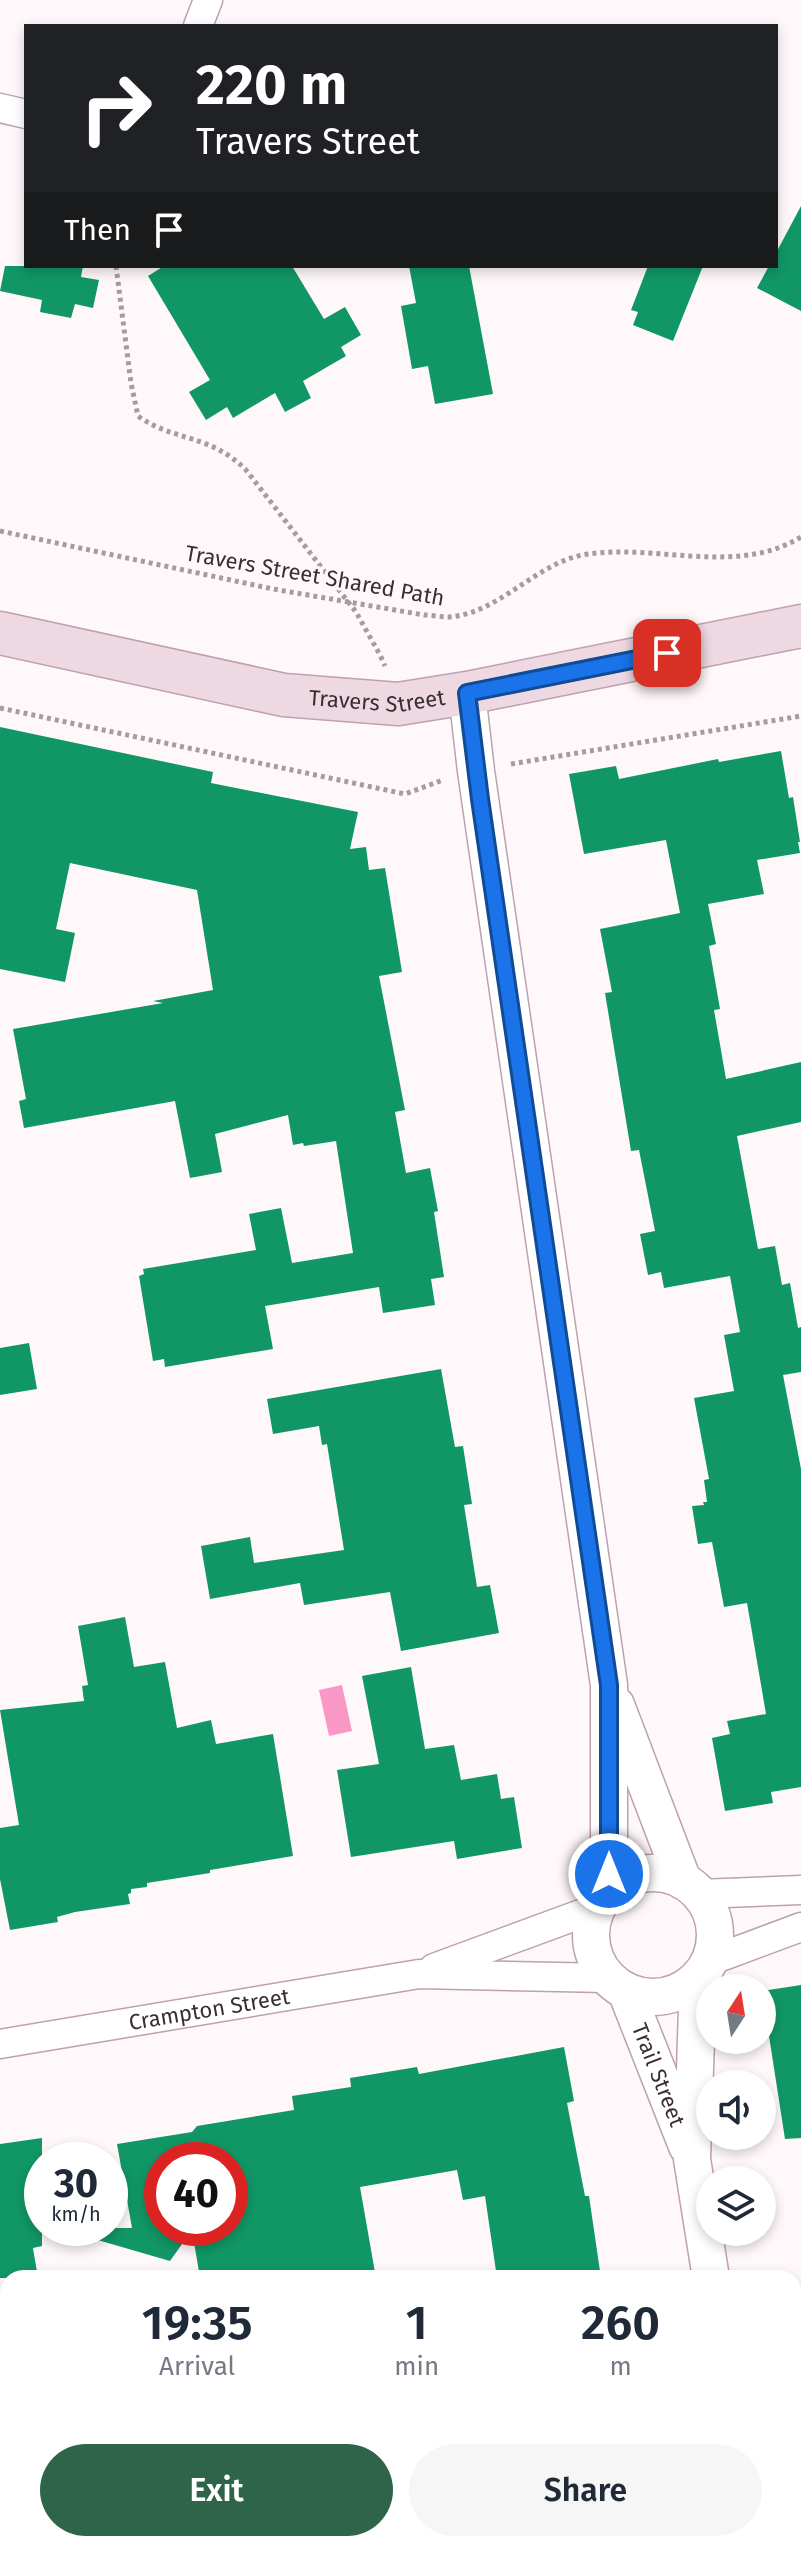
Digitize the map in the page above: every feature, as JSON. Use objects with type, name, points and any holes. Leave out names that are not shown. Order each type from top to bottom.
[{"type":"main road","name":"Travers Street","points":[[0,633],[284,695],[398,704],[801,626]]},
{"type":"street","points":[[199,24],[208,0]]},
{"type":"street","points":[[0,108],[24,114]]},
{"type":"street","points":[[467,693],[609,1685],[603,1899]]},
{"type":"street","points":[[609,1685],[691,1887],[709,1909],[715,1944],[704,1970]]},
{"type":"street","points":[[801,1890],[691,1887],[665,1874],[645,1873],[625,1879],[603,1899],[591,1925],[591,1944],[597,1962],[617,1985],[644,1997],[664,1997],[682,1990],[704,1970],[801,1927]]},
{"type":"street","name":"Crampton Street","points":[[419,1974],[603,1899]]},
{"type":"street","name":"Trail Street","points":[[704,1970],[692,2159],[710,2270]]},
{"type":"street","name":"Crampton Street","points":[[0,2044],[419,1974],[617,1985]]},
{"type":"street","name":"Trail Street","points":[[617,1985],[692,2159]]},
{"type":"path","points":[[116,268],[138,416],[153,425],[215,446],[235,459],[263,489],[364,624],[380,655],[398,704]]},
{"type":"path","name":"Travers Street Shared Path","points":[[0,531],[273,589],[449,617],[503,597],[541,572],[586,554],[750,555],[801,537]]},
{"type":"path","points":[[0,708],[405,794],[476,771],[801,716]]},
{"type":"shaded area","points":[[342,1685],[352,1731],[329,1736],[319,1690]]},
{"type":"building","points":[[801,206],[801,311],[757,288],[768,268],[778,268],[778,249]]},
{"type":"building","points":[[5,266],[83,268],[81,277],[99,280],[93,308],[75,304],[71,318],[40,312],[42,300],[0,291]]},
{"type":"building","points":[[161,268],[293,268],[324,319],[345,307],[361,335],[341,347],[346,356],[303,381],[311,398],[285,412],[275,393],[233,418],[227,407],[206,420],[189,392],[210,380],[148,276]]},
{"type":"building","points":[[409,268],[469,268],[493,394],[435,404],[428,366],[412,369],[401,306],[416,303]]},
{"type":"building","points":[[647,268],[702,268],[673,341],[633,325],[638,312],[631,310]]},
{"type":"building","points":[[0,727],[213,772],[211,783],[358,812],[350,849],[366,847],[369,870],[385,868],[402,972],[379,976],[405,1110],[395,1112],[406,1173],[430,1168],[438,1211],[434,1212],[444,1277],[431,1279],[435,1305],[383,1313],[379,1287],[265,1306],[273,1349],[165,1367],[164,1359],[153,1361],[139,1276],[144,1274],[143,1269],[256,1250],[249,1214],[281,1208],[292,1263],[353,1253],[336,1141],[293,1145],[288,1115],[215,1134],[222,1172],[190,1178],[175,1101],[24,1128],[19,1101],[26,1099],[13,1029],[163,1003],[153,1001],[213,990],[197,890],[70,863],[56,929],[75,933],[65,982],[0,969]]},
{"type":"building","points":[[781,751],[789,798],[793,797],[800,853],[757,860],[764,894],[708,904],[716,944],[709,946],[720,1009],[714,1010],[726,1079],[801,1062],[801,1122],[737,1136],[758,1249],[775,1246],[782,1285],[790,1283],[798,1328],[801,1327],[801,1372],[783,1375],[801,1469],[801,1787],[771,1792],[773,1803],[725,1811],[712,1738],[730,1734],[727,1721],[766,1714],[747,1603],[724,1607],[712,1542],[698,1544],[692,1506],[707,1502],[704,1480],[709,1479],[694,1398],[734,1391],[724,1335],[740,1332],[730,1276],[664,1288],[661,1272],[648,1275],[640,1234],[655,1231],[639,1150],[631,1151],[605,993],[612,992],[600,929],[680,913],[666,840],[584,854],[569,774],[616,766],[619,779],[718,759],[719,762]]},
{"type":"building","points":[[29,1343],[37,1389],[0,1395],[0,1348]]},
{"type":"building","points":[[441,1369],[455,1447],[463,1446],[472,1504],[464,1505],[477,1587],[490,1585],[499,1633],[401,1651],[390,1592],[304,1605],[300,1583],[210,1599],[201,1546],[250,1537],[254,1563],[344,1550],[327,1444],[322,1445],[319,1426],[273,1434],[267,1399]]},
{"type":"building","points":[[125,1617],[134,1667],[165,1662],[177,1728],[211,1720],[216,1744],[273,1734],[293,1856],[147,1883],[147,1887],[131,1889],[128,1894],[130,1904],[75,1912],[57,1917],[58,1922],[10,1930],[0,1879],[0,1828],[19,1825],[0,1710],[84,1701],[82,1686],[88,1685],[78,1626]]},
{"type":"building","points":[[411,1667],[425,1749],[454,1745],[461,1780],[497,1774],[501,1799],[514,1797],[522,1848],[457,1859],[454,1841],[351,1857],[337,1770],[379,1764],[362,1676]]},
{"type":"building","points":[[801,1985],[801,2138],[785,2139],[772,2054],[776,2054],[776,1989]]},
{"type":"building","points":[[564,2047],[574,2101],[567,2103],[585,2196],[589,2196],[600,2270],[496,2270],[485,2196],[463,2200],[457,2170],[360,2187],[375,2270],[199,2270],[195,2246],[248,2246],[248,2142],[144,2142],[144,2246],[181,2246],[170,2261],[118,2246],[128,2246],[128,2228],[132,2228],[128,2206],[128,2142],[192,2132],[197,2126],[294,2110],[292,2096],[351,2087],[350,2078],[417,2067],[419,2074]]},
{"type":"building","points":[[42,2138],[42,2142],[24,2142],[24,2246],[42,2246],[33,2248],[37,2270],[0,2270],[0,2144]]},
{"type":"route","points":[[609,1874],[609,1685],[467,693],[667,653]]}]
